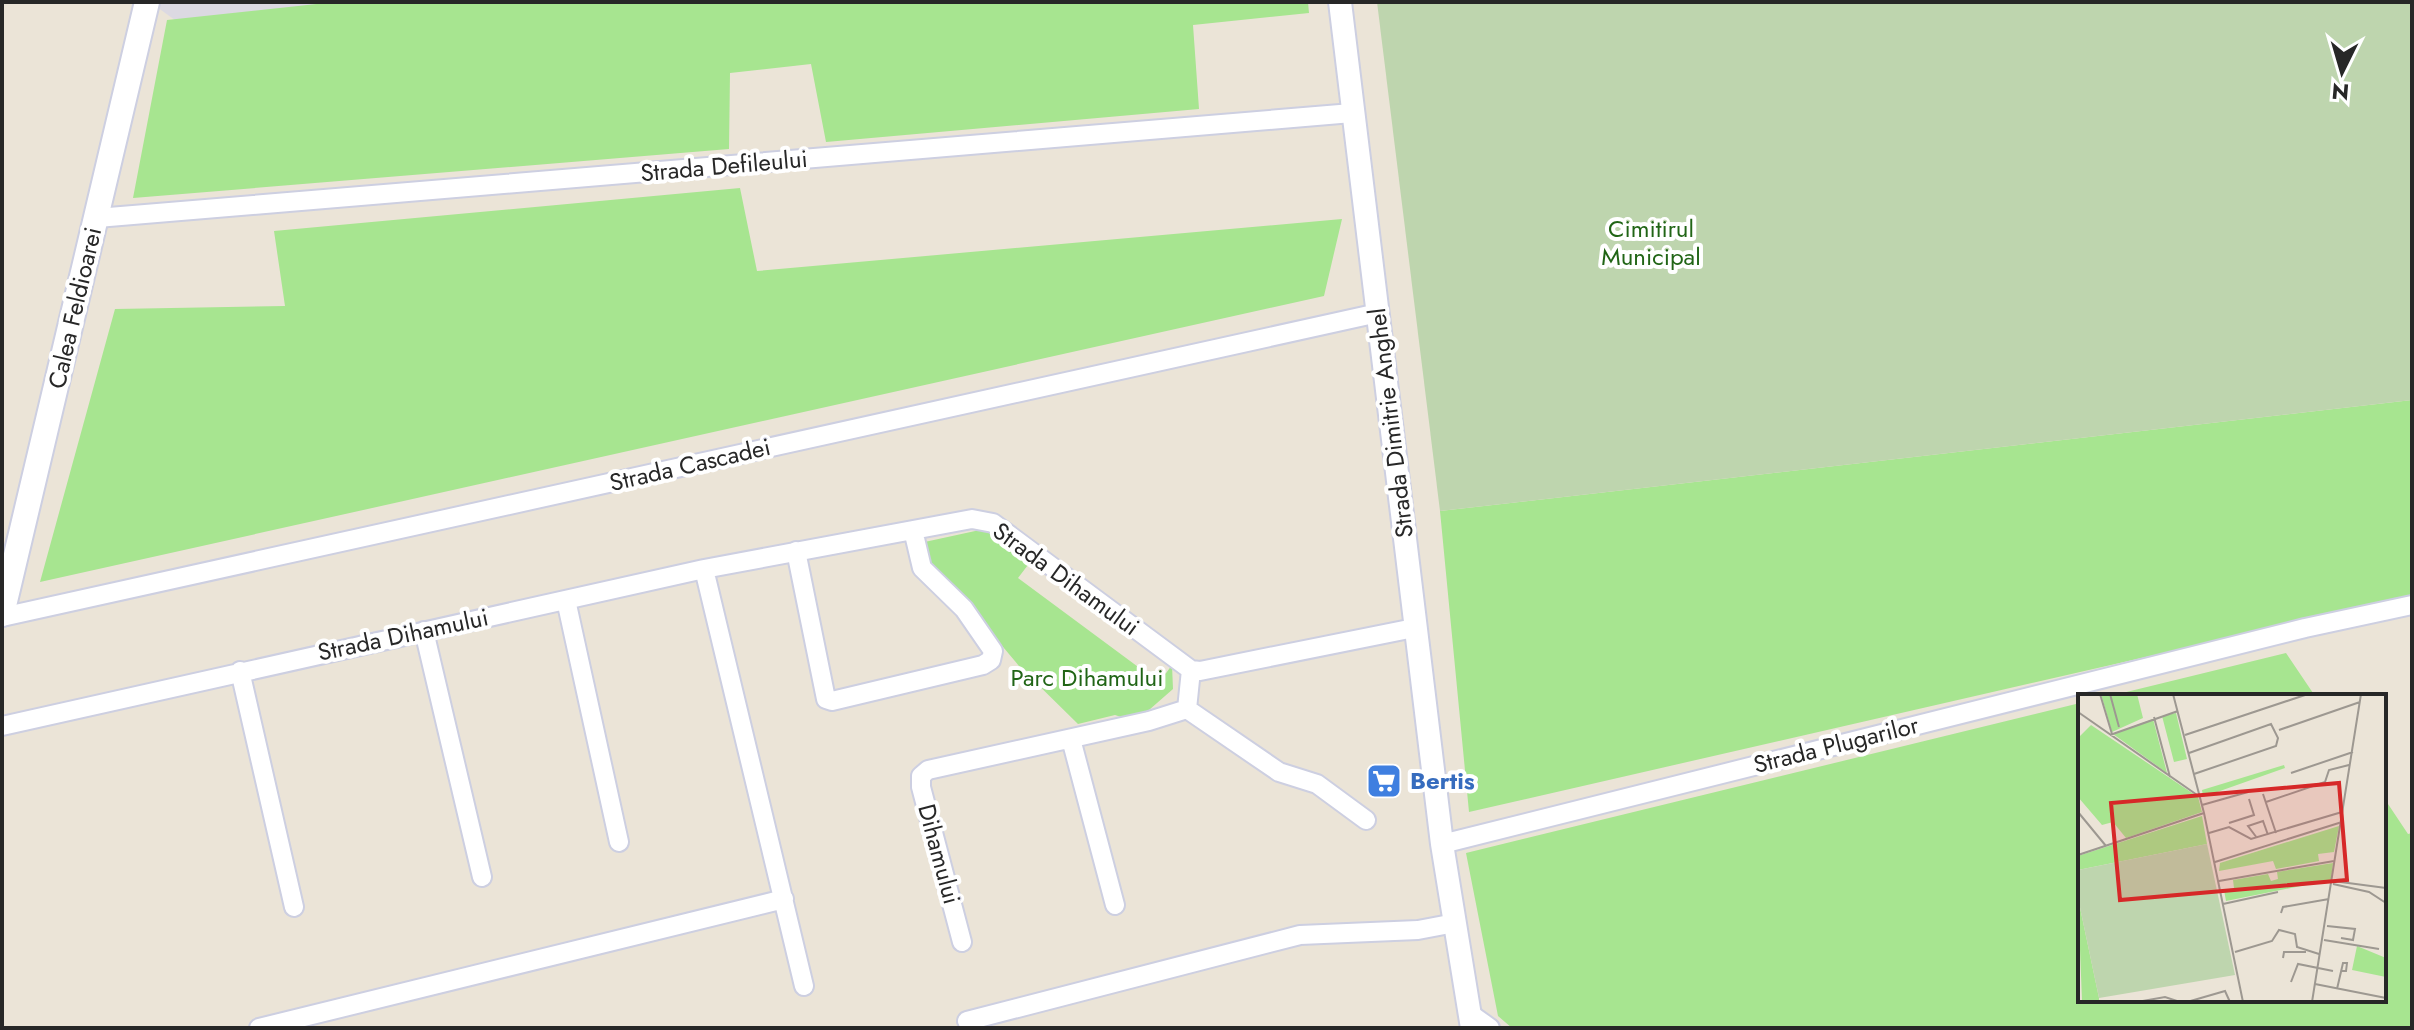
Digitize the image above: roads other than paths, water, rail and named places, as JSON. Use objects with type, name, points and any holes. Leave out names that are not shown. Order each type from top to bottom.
[{"type":"main road","name":"Calea Feldioarei","points":[[2,616],[147,2]]},
{"type":"street","name":"Strada Dimitrie Anghel","points":[[1340,2],[1442,844]]},
{"type":"street","name":"Strada Defileului","points":[[97,218],[1352,113]]},
{"type":"street","name":"Strada Cascadei","points":[[2,616],[1378,313]]},
{"type":"street","name":"Strada Dihamului","points":[[2,726],[704,569],[972,519],[993,523],[1191,670]]},
{"type":"street","points":[[796,551],[826,699],[832,701],[983,665],[991,660],[993,651],[964,609],[922,568],[913,530]]},
{"type":"street","points":[[704,569],[804,986]]},
{"type":"street","points":[[566,600],[619,842]]},
{"type":"street","name":"Strada Plugarilor","points":[[1442,844],[2305,628],[2412,605]]},
{"type":"street","points":[[1366,820],[1317,784],[1279,772],[1187,709],[1191,670],[1200,671],[1414,628]]},
{"type":"street","points":[[424,631],[482,877]]},
{"type":"street","points":[[240,671],[294,907]]},
{"type":"street","name":"Dihamului","points":[[962,942],[921,787],[921,776],[928,770],[1149,721],[1187,709]]},
{"type":"street","points":[[1071,739],[1115,905]]},
{"type":"street","points":[[1442,844],[1471,1021],[1490,1028]]},
{"type":"street","points":[[259,1028],[784,899]]},
{"type":"street","points":[[967,1021],[1300,935],[1418,930],[1455,923]]},
{"type":"place","name":"Bertis","points":[[1384,781]]},
{"type":"park label","name":"Cimitirul Municipal","points":[[1651,243]]},
{"type":"park label","name":"Parc Dihamului","points":[[1087,678]]}]
